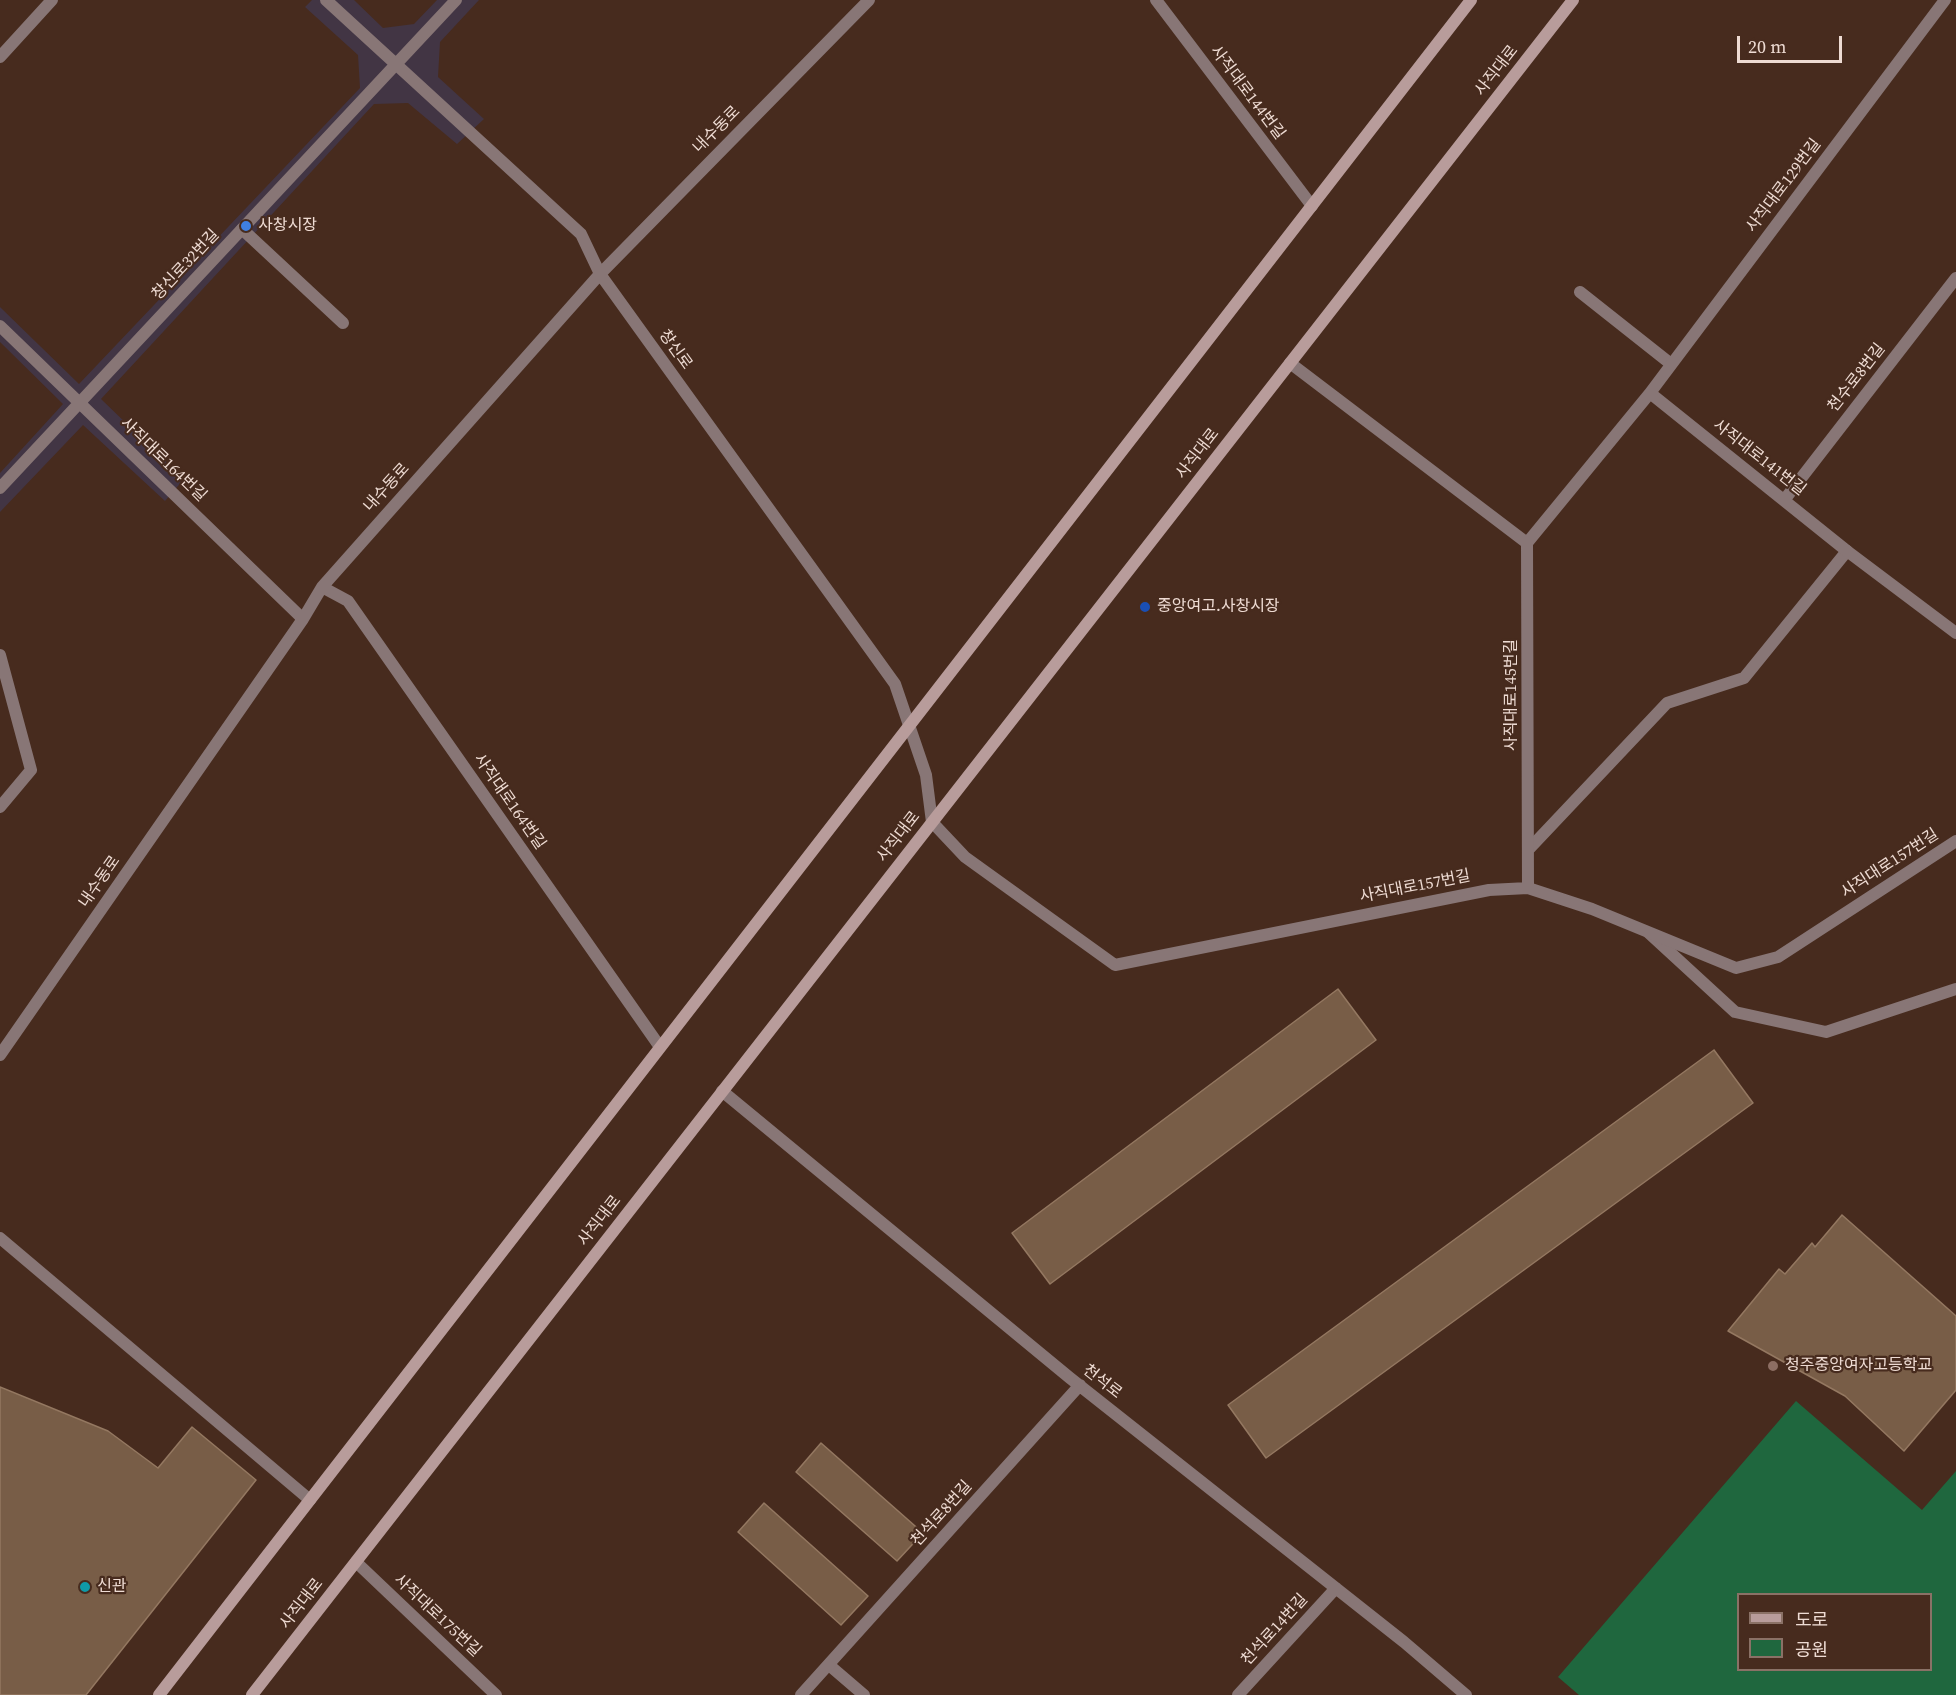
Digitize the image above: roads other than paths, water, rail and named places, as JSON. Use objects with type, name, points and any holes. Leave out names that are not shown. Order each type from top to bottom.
[{"type":"main road","points":[[159,1695],[1471,0]]},
{"type":"main road","name":"사직대로","points":[[252,1695],[1573,0]]},
{"type":"street","points":[[0,57],[52,0]]},
{"type":"street","name":"창신로","points":[[326,0],[581,234],[600,274],[895,684],[926,775],[932,822]]},
{"type":"street","name":"창신로32번길","points":[[0,488],[456,0]]},
{"type":"street","name":"내수동로","points":[[0,1055],[303,619],[322,587],[600,274],[869,0]]},
{"type":"street","name":"사직대로144번길","points":[[1156,0],[1312,206]]},
{"type":"street","name":"사직대로129번길","points":[[1650,393],[1945,0]]},
{"type":"street","points":[[242,229],[343,323]]},
{"type":"street","name":"천수로8번길","points":[[1785,499],[1956,278]]},
{"type":"street","points":[[1580,292],[1671,364]]},
{"type":"street","name":"사직대로164번길","points":[[0,326],[303,619]]},
{"type":"street","points":[[1290,363],[1527,543],[1650,393]]},
{"type":"street","name":"사직대로141번길","points":[[1650,393],[1847,551],[1956,633]]},
{"type":"street","name":"사직대로145번길","points":[[1527,543],[1530,848],[1528,888]]},
{"type":"street","points":[[1530,848],[1666,703],[1744,678],[1847,551]]},
{"type":"street","name":"사직대로164번길","points":[[322,587],[348,601],[660,1047]]},
{"type":"street","points":[[0,655],[32,770],[0,807]]},
{"type":"street","name":"사직대로157번길","points":[[932,822],[965,857],[1115,965],[1490,890],[1528,888],[1592,909],[1736,968],[1778,957],[1956,841]]},
{"type":"street","points":[[1648,932],[1735,1012],[1826,1032],[1956,990]]},
{"type":"street","name":"천석로","points":[[722,1091],[1080,1386],[1336,1588],[1466,1695]]},
{"type":"street","points":[[0,1238],[310,1500]]},
{"type":"street","name":"천석로8번길","points":[[801,1695],[1080,1386]]},
{"type":"street","name":"사직대로175번길","points":[[356,1562],[496,1695]]},
{"type":"street","name":"천석로14번길","points":[[1238,1695],[1336,1588]]},
{"type":"street","points":[[829,1665],[864,1695]]},
{"type":"place","name":"사창시장","points":[[246,226]]},
{"type":"place","name":"중앙여고.사창시장","points":[[1145,607]]},
{"type":"place","name":"청주중앙여자고등학교","points":[[1773,1366]]},
{"type":"place","name":"신관","points":[[85,1587]]}]
